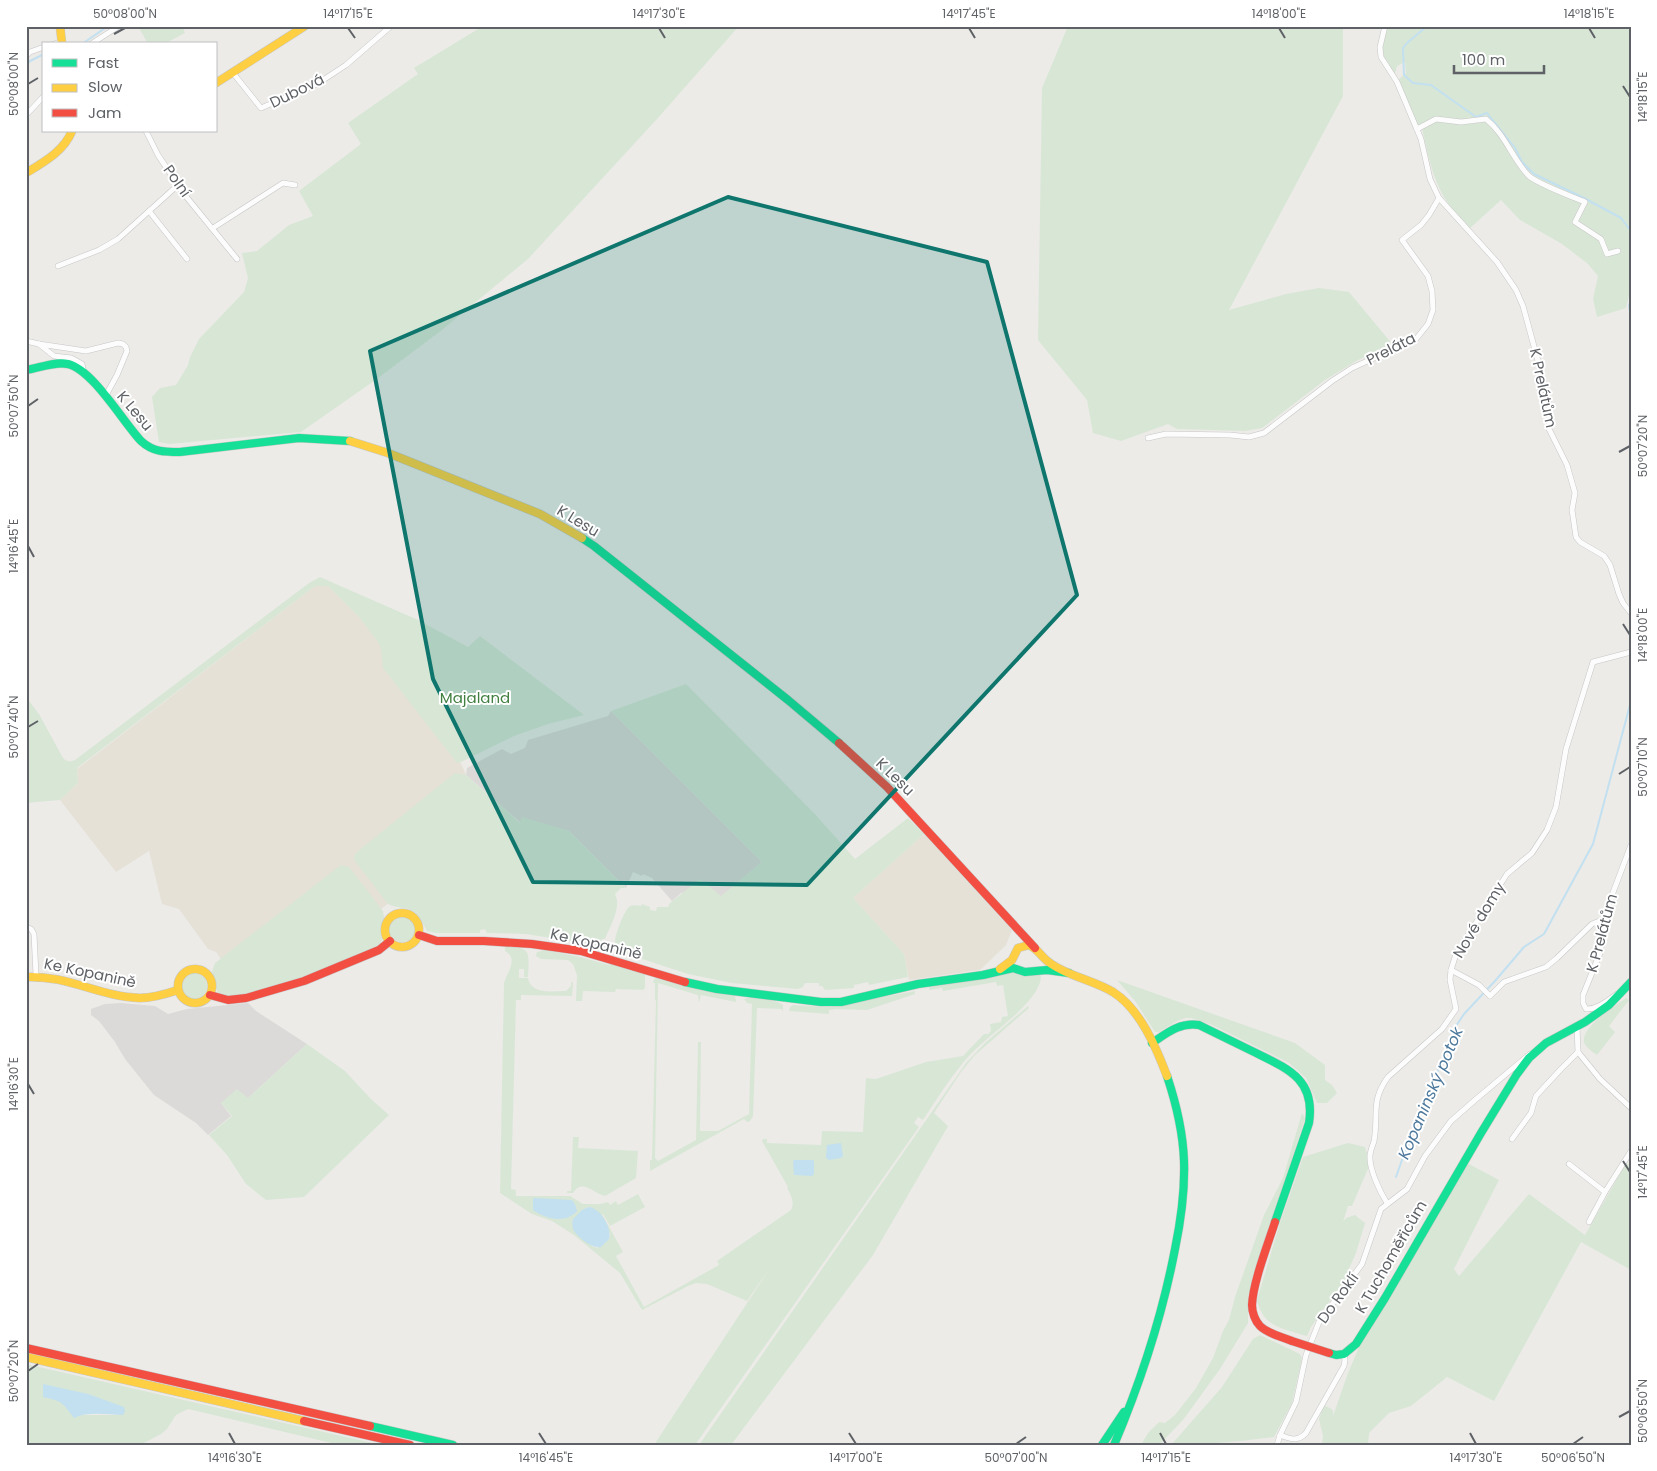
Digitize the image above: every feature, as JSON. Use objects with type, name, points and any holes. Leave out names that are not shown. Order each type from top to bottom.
[{"type":"main road","points":[[59,42],[60,26]]},
{"type":"main road","points":[[218,83],[305,26]]},
{"type":"main road","points":[[26,173],[61,148],[72,132]]},
{"type":"main road","name":"K Lesu","points":[[26,370],[60,364],[69,364],[77,368],[84,373],[105,397],[140,441],[154,451],[162,453],[180,452],[299,438],[350,441],[388,453],[522,507],[563,526],[594,546],[788,700],[844,748],[887,787],[1019,932]]},
{"type":"main road","points":[[400,913],[410,914],[417,920],[419,935],[408,946],[399,946],[390,941],[386,935],[386,925],[392,916],[400,913]]},
{"type":"main road","points":[[997,971],[1009,963],[1013,957],[1021,940],[1019,932]]},
{"type":"main road","points":[[1019,932],[1050,963],[1105,988],[1120,997],[1132,1011],[1152,1043],[1167,1074],[1182,1136],[1184,1177],[1180,1222],[1163,1307],[1147,1362],[1115,1445]]},
{"type":"main road","name":"Ke Kopanině","points":[[419,935],[437,941],[532,944],[581,951],[688,983],[717,989],[821,1002],[840,1002],[918,984],[982,975],[1013,968],[1018,969]]},
{"type":"main road","points":[[210,995],[228,1000],[263,994],[304,981],[370,954],[379,950],[390,941]]},
{"type":"main road","points":[[1018,948],[1028,945],[1037,951]]},
{"type":"main road","points":[[1029,972],[1033,971],[1038,965],[1037,951]]},
{"type":"main road","points":[[1013,957],[1014,964],[1018,969],[1029,972],[1047,970],[1069,973]]},
{"type":"main road","points":[[197,969],[203,971],[210,978],[212,988],[210,995],[202,1002],[192,1004],[183,999],[178,990],[178,980],[187,970],[197,969]]},
{"type":"main road","name":"Ke Kopanině","points":[[26,977],[36,975],[63,980],[133,998],[153,996],[178,990]]},
{"type":"main road","name":"K Tuchoměřicům","points":[[1344,1354],[1356,1344],[1385,1298],[1435,1210],[1524,1066],[1541,1047],[1552,1039],[1577,1026],[1609,1005],[1631,982]]},
{"type":"main road","points":[[1152,1043],[1183,1024],[1195,1024],[1280,1064],[1297,1076],[1306,1089],[1310,1098],[1309,1123],[1257,1281],[1252,1304],[1253,1316],[1258,1324],[1271,1333],[1329,1354],[1344,1354]]},
{"type":"main road","points":[[1109,1445],[1152,1345]]},
{"type":"main road","points":[[26,1348],[453,1445]]},
{"type":"main road","points":[[26,1357],[410,1445]]},
{"type":"main road","points":[[1102,1445],[1110,1436],[1124,1412]]},
{"type":"street","points":[[94,42],[119,26]]},
{"type":"street","name":"Dubová","points":[[233,74],[261,108],[317,84],[346,64],[391,26]]},
{"type":"street","points":[[1385,26],[1380,47],[1381,57],[1398,82],[1421,139],[1430,179],[1438,198]]},
{"type":"street","points":[[28,52],[42,48]]},
{"type":"street","points":[[26,115],[42,98]]},
{"type":"street","points":[[1417,129],[1436,119],[1461,122],[1486,119],[1510,148],[1517,162],[1530,177],[1585,202],[1575,222],[1601,239],[1607,254],[1618,251]]},
{"type":"street","name":"Polní","points":[[146,132],[158,155],[184,194],[237,260]]},
{"type":"street","points":[[213,228],[283,183],[295,185]]},
{"type":"street","points":[[58,266],[99,250],[118,239],[178,184]]},
{"type":"street","name":"Preláta","points":[[1148,438],[1166,434],[1249,437],[1264,433],[1352,368],[1416,339],[1428,324],[1433,310],[1432,291],[1428,276],[1402,240],[1429,215],[1438,198]]},
{"type":"street","name":"K Prelátům","points":[[1438,198],[1498,262],[1516,290],[1523,306],[1549,404],[1549,429],[1567,465],[1575,493],[1572,510],[1576,537],[1580,542],[1604,556],[1610,565],[1623,603],[1631,613]]},
{"type":"street","points":[[149,210],[187,259]]},
{"type":"street","points":[[26,341],[86,351],[118,343],[123,344],[127,351],[105,397]]},
{"type":"street","points":[[39,344],[54,356],[71,358],[82,364],[84,373]]},
{"type":"street","name":"Nové domy","points":[[1387,1203],[1377,1182],[1370,1155],[1374,1138],[1376,1101],[1382,1085],[1388,1077],[1442,1029],[1456,1009],[1450,980],[1456,954],[1507,874],[1532,853],[1547,830],[1556,806],[1566,749],[1593,662],[1631,652]]},
{"type":"street","name":"K Prelátům","points":[[1623,990],[1593,1009],[1586,1009],[1583,1003],[1583,995],[1600,953],[1609,903],[1631,845]]},
{"type":"street","points":[[1451,970],[1479,985],[1490,996],[1504,982],[1546,967],[1592,924],[1607,918]]},
{"type":"street","points":[[26,927],[31,929],[34,934],[36,975]]},
{"type":"street","points":[[1577,1026],[1578,1052],[1600,1079],[1631,1108]]},
{"type":"street","name":"Do Roklí","points":[[1276,1445],[1299,1394],[1306,1355],[1319,1322],[1362,1264],[1381,1209],[1407,1190],[1428,1151],[1451,1121],[1525,1057],[1541,1047]]},
{"type":"street","points":[[1512,1139],[1531,1113],[1536,1096],[1578,1052]]},
{"type":"street","points":[[1589,1222],[1605,1192],[1631,1151]]},
{"type":"street","points":[[1569,1164],[1605,1192]]},
{"type":"street","points":[[1280,1435],[1295,1439],[1300,1438],[1306,1433],[1344,1366],[1344,1354]]},
{"type":"highlighted area","points":[[728,197],[987,262],[1077,595],[807,885],[533,882],[433,679],[370,351]]},
{"type":"shaded area","points":[[315,586],[328,586],[360,618],[383,647],[459,759],[466,775],[486,929],[480,930],[480,933],[435,933],[432,931],[422,911],[389,903],[381,909],[221,959],[216,952],[208,949],[179,909],[162,904],[149,851],[116,872],[60,800],[78,783],[77,769]]},
{"type":"shaded area","points":[[611,711],[762,862],[721,897],[681,893],[672,901],[652,878],[633,872],[626,888],[569,831],[522,818],[521,823],[466,775],[467,768],[502,749],[511,754],[525,748],[528,740],[608,716]]},
{"type":"shaded area","points":[[924,834],[1012,930],[1006,945],[980,970],[909,980],[904,954],[853,898]]},
{"type":"shaded area","points":[[121,1003],[155,1006],[168,1014],[187,1009],[248,1003],[256,1011],[307,1044],[248,1098],[221,1103],[231,1116],[208,1135],[196,1123],[154,1095],[125,1059],[99,1021],[91,1015],[91,1009],[105,1004]]},
{"type":"green space","points":[[138,26],[182,26],[185,33],[168,42],[147,42]]},
{"type":"green space","points":[[483,26],[516,26],[523,28],[525,26],[739,26],[657,119],[528,259],[442,330],[374,381],[301,432],[169,444],[159,442],[152,397],[160,388],[176,385],[188,365],[199,339],[244,292],[248,278],[242,253],[257,251],[289,225],[313,216],[299,191],[361,144],[348,123],[418,74],[414,68]]},
{"type":"green space","points":[[1068,26],[1343,26],[1343,96],[1229,310],[1286,294],[1319,288],[1349,292],[1393,345],[1358,360],[1325,380],[1262,428],[1245,431],[1177,429],[1168,424],[1121,441],[1093,433],[1087,400],[1038,340],[1042,88]]},
{"type":"green space","points":[[1387,26],[1631,26],[1631,286],[1626,308],[1597,317],[1593,299],[1598,276],[1587,263],[1562,244],[1520,220],[1501,200],[1469,229],[1449,205],[1439,187],[1426,148],[1422,128],[1418,126],[1398,80],[1406,73],[1405,62],[1397,66],[1395,74],[1380,53]]},
{"type":"green space","name":"Majaland","points":[[320,577],[418,620],[468,647],[480,636],[584,715],[548,724],[514,736],[457,763],[383,668],[381,648],[360,618],[328,586],[315,586],[77,768],[78,783],[60,800],[26,803],[26,697],[39,714],[63,758],[69,761],[75,760],[309,583]]},
{"type":"green space","points":[[686,684],[814,813],[855,859],[908,818],[924,834],[853,898],[904,954],[908,977],[869,985],[868,982],[854,985],[854,988],[825,990],[822,986],[819,986],[819,983],[805,983],[803,987],[798,989],[732,983],[688,974],[619,950],[615,938],[622,918],[629,907],[634,905],[641,906],[642,904],[650,907],[650,910],[656,911],[657,907],[668,907],[670,903],[700,879],[721,896],[762,862],[611,711]]},
{"type":"green space","points":[[455,773],[466,775],[520,823],[522,817],[569,831],[626,888],[621,888],[615,894],[617,899],[616,911],[605,939],[602,939],[597,945],[526,934],[487,933],[485,929],[480,930],[480,933],[435,933],[427,931],[413,911],[388,904],[355,861],[354,856]]},
{"type":"green space","points":[[341,865],[349,867],[383,911],[382,940],[380,944],[373,949],[285,984],[241,995],[225,996],[218,993],[212,971],[215,963]]},
{"type":"green space","points":[[402,916],[412,919],[415,929],[412,939],[402,942],[392,939],[389,929],[392,919]]},
{"type":"green space","points":[[505,946],[520,948],[527,952],[529,961],[528,977],[524,977],[524,969],[519,969],[519,978],[528,978],[533,987],[538,990],[566,991],[571,986],[571,982],[573,982],[572,996],[521,995],[521,1000],[516,1000],[511,1189],[516,1190],[516,1196],[570,1196],[583,1204],[608,1202],[610,1205],[616,1201],[618,1205],[638,1194],[645,1207],[610,1226],[602,1214],[623,1252],[616,1256],[644,1307],[719,1265],[717,1261],[791,1210],[793,1201],[788,1187],[762,1141],[763,1139],[767,1139],[767,1143],[821,1145],[822,1131],[863,1132],[866,1078],[876,1079],[926,1062],[963,1056],[984,1034],[988,1034],[991,1031],[990,1024],[1001,1022],[1002,1017],[1008,1016],[1003,985],[997,986],[996,982],[943,991],[942,988],[929,990],[929,987],[982,979],[1012,970],[1040,974],[1041,978],[1031,999],[976,1048],[950,1080],[923,1120],[918,1117],[914,1123],[919,1127],[695,1445],[654,1445],[770,1268],[747,1301],[707,1284],[696,1283],[642,1310],[620,1273],[574,1235],[552,1221],[532,1214],[500,1193],[504,983],[512,962],[509,954],[505,951]],"holes":[[[589,1207],[592,1208],[610,1233],[609,1239],[597,1248],[592,1246],[582,1210]]]},
{"type":"green space","points":[[545,950],[610,964],[645,974],[645,988],[643,990],[616,989],[615,992],[583,991],[582,1001],[576,1001],[577,975],[573,964],[568,960],[541,959],[536,956],[537,952]]},
{"type":"green space","points":[[194,973],[203,977],[207,986],[203,995],[194,999],[185,995],[181,986],[185,977]]},
{"type":"green space","points":[[657,978],[702,990],[735,995],[736,1002],[701,995],[699,1003],[698,995],[658,983],[655,1158],[658,1161],[696,1140],[698,1042],[701,1042],[700,1131],[718,1131],[749,1114],[752,1004],[747,1003],[744,999],[764,998],[775,1001],[783,1005],[783,1012],[782,1009],[757,1008],[753,1116],[750,1121],[747,1122],[744,1119],[650,1171],[650,1160],[652,1160],[656,1000],[655,983],[653,983],[654,979]]},
{"type":"green space","points":[[1117,980],[1295,1043],[1325,1065],[1325,1080],[1332,1085],[1337,1093],[1327,1103],[1317,1103],[1306,1078],[1289,1063],[1210,1024],[1186,1018],[1159,1032],[1155,1032],[1135,1001]]},
{"type":"green space","points":[[915,991],[915,994],[867,1010],[836,1009],[829,1010],[829,1014],[789,1011],[793,1005],[829,1007]]},
{"type":"green space","points":[[1626,998],[1629,1000],[1609,1026],[1615,1032],[1597,1055],[1586,1046],[1584,1036],[1600,1017]]},
{"type":"green space","points":[[1028,1006],[1029,1008],[975,1055],[961,1072],[934,1113],[948,1126],[873,1255],[731,1445],[699,1445],[966,1063],[985,1043]]},
{"type":"green space","points":[[307,1044],[345,1071],[389,1115],[304,1197],[266,1200],[246,1184],[227,1155],[209,1135],[232,1116],[221,1103],[237,1089],[248,1098]]},
{"type":"green space","points":[[1302,1113],[1305,1118],[1248,1296],[1248,1323],[1220,1369],[1183,1420],[1159,1445],[1141,1445],[1148,1433],[1159,1422],[1165,1423],[1175,1415],[1196,1388],[1213,1358],[1229,1320],[1235,1297],[1264,1215],[1283,1178]]},
{"type":"green space","points":[[573,1137],[579,1137],[578,1148],[638,1151],[636,1178],[605,1196],[584,1187],[576,1189],[573,1193],[567,1193],[567,1191],[571,1191]]},
{"type":"green space","points":[[1348,1143],[1365,1147],[1370,1164],[1352,1206],[1348,1206],[1343,1222],[1346,1218],[1355,1215],[1365,1223],[1356,1253],[1347,1273],[1349,1274],[1311,1327],[1307,1336],[1282,1329],[1275,1326],[1264,1316],[1257,1300],[1280,1223],[1303,1157]]},
{"type":"green space","points":[[1467,1163],[1499,1180],[1454,1269],[1459,1276],[1529,1194],[1585,1235],[1626,1163],[1631,1166],[1631,1270],[1581,1242],[1494,1401],[1447,1377],[1411,1406],[1389,1413],[1369,1433],[1368,1445],[1322,1445],[1323,1436],[1319,1419],[1324,1405],[1333,1410],[1333,1416],[1360,1345]]},
{"type":"green space","points":[[1260,1335],[1300,1354],[1302,1359],[1292,1403],[1274,1437],[1215,1443],[1215,1445],[1171,1445],[1222,1387],[1253,1339]]},
{"type":"green space","points":[[26,1364],[381,1445],[340,1445],[188,1409],[176,1415],[167,1429],[161,1434],[140,1445],[26,1445]],"holes":[[[59,1401],[123,1415],[81,1415]]]},
{"type":"water","points":[[841,1143],[843,1156],[841,1158],[829,1160],[826,1158],[827,1145]]},
{"type":"water","points":[[794,1160],[813,1160],[814,1174],[812,1176],[794,1175]]},
{"type":"water","points":[[534,1198],[572,1200],[577,1211],[567,1218],[549,1218],[533,1210]]},
{"type":"water","points":[[589,1207],[598,1211],[605,1220],[609,1230],[609,1239],[601,1247],[586,1242],[576,1234],[573,1228],[573,1219],[582,1210]]},
{"type":"water","points":[[43,1384],[88,1394],[124,1407],[125,1411],[123,1415],[92,1414],[74,1418],[61,1403],[43,1397]]},
{"type":"waterway","points":[[85,42],[108,26]]},
{"type":"waterway","name":"Kopaninský potok","points":[[1427,26],[1403,48],[1404,75],[1413,83],[1431,85],[1476,117],[1487,113],[1515,148],[1522,162],[1534,174],[1621,218],[1631,231]]},
{"type":"waterway","points":[[26,65],[42,55]]},
{"type":"waterway","name":"Kopaninský potok","points":[[1631,300],[1629,305],[1631,318]]},
{"type":"waterway","name":"Kopaninský potok","points":[[1396,1177],[1456,1026],[1464,1014],[1524,947],[1544,934],[1593,844],[1631,701]]},
{"type":"traffic: fast","points":[[26,370],[58,363],[78,368],[97,386],[141,441],[159,451],[180,452],[299,438],[350,441]]},
{"type":"traffic: fast","points":[[582,538],[788,700],[839,743]]},
{"type":"traffic: fast","points":[[685,982],[717,989],[821,1002],[841,1002],[918,984],[983,975],[1013,968],[1025,972],[1047,970],[1069,973]]},
{"type":"traffic: fast","points":[[1329,1353],[1336,1355],[1344,1354],[1356,1344],[1385,1298],[1481,1133],[1529,1058],[1546,1043],[1585,1022],[1609,1005],[1631,982]]},
{"type":"traffic: fast","points":[[1152,1043],[1168,1032],[1180,1027],[1199,1025],[1287,1069],[1303,1085],[1308,1095],[1310,1108],[1309,1123],[1275,1222]]},
{"type":"traffic: fast","points":[[1114,1445],[1142,1373],[1157,1324],[1170,1274],[1181,1216],[1184,1183],[1182,1139],[1167,1076]]},
{"type":"traffic: fast","points":[[1102,1445],[1124,1412]]},
{"type":"traffic: fast","points":[[370,1426],[453,1445]]},
{"type":"traffic: slow","points":[[60,26],[62,42]]},
{"type":"traffic: slow","points":[[218,82],[305,26]]},
{"type":"traffic: slow","points":[[26,173],[59,150],[71,132]]},
{"type":"traffic: slow","points":[[350,441],[388,453],[540,514],[582,538]]},
{"type":"traffic: slow","points":[[402,913],[414,918],[419,930],[414,942],[402,947],[390,942],[385,930],[390,918],[402,913]]},
{"type":"traffic: slow","points":[[1000,969],[1012,960],[1018,948],[1029,945],[1058,968],[1113,992],[1123,999],[1139,1018],[1158,1053],[1167,1076]]},
{"type":"traffic: slow","points":[[195,969],[202,970],[207,974],[211,979],[212,986],[211,993],[207,998],[202,1002],[195,1003],[188,1002],[183,998],[179,993],[178,986],[179,979],[183,974],[188,970],[195,969]]},
{"type":"traffic: slow","points":[[26,977],[56,979],[125,997],[155,997],[178,990]]},
{"type":"traffic: slow","points":[[26,1357],[304,1421]]},
{"type":"traffic: jam","points":[[839,743],[887,787],[1035,948]]},
{"type":"traffic: jam","points":[[419,935],[437,941],[532,944],[581,951],[685,982]]},
{"type":"traffic: jam","points":[[210,995],[228,1000],[246,998],[304,981],[379,950],[390,941]]},
{"type":"traffic: jam","points":[[1275,1222],[1258,1274],[1252,1308],[1255,1319],[1263,1329],[1292,1341]]},
{"type":"traffic: jam","points":[[1292,1341],[1329,1353]]},
{"type":"traffic: jam","points":[[26,1348],[370,1426]]},
{"type":"traffic: jam","points":[[304,1421],[410,1445]]}]
